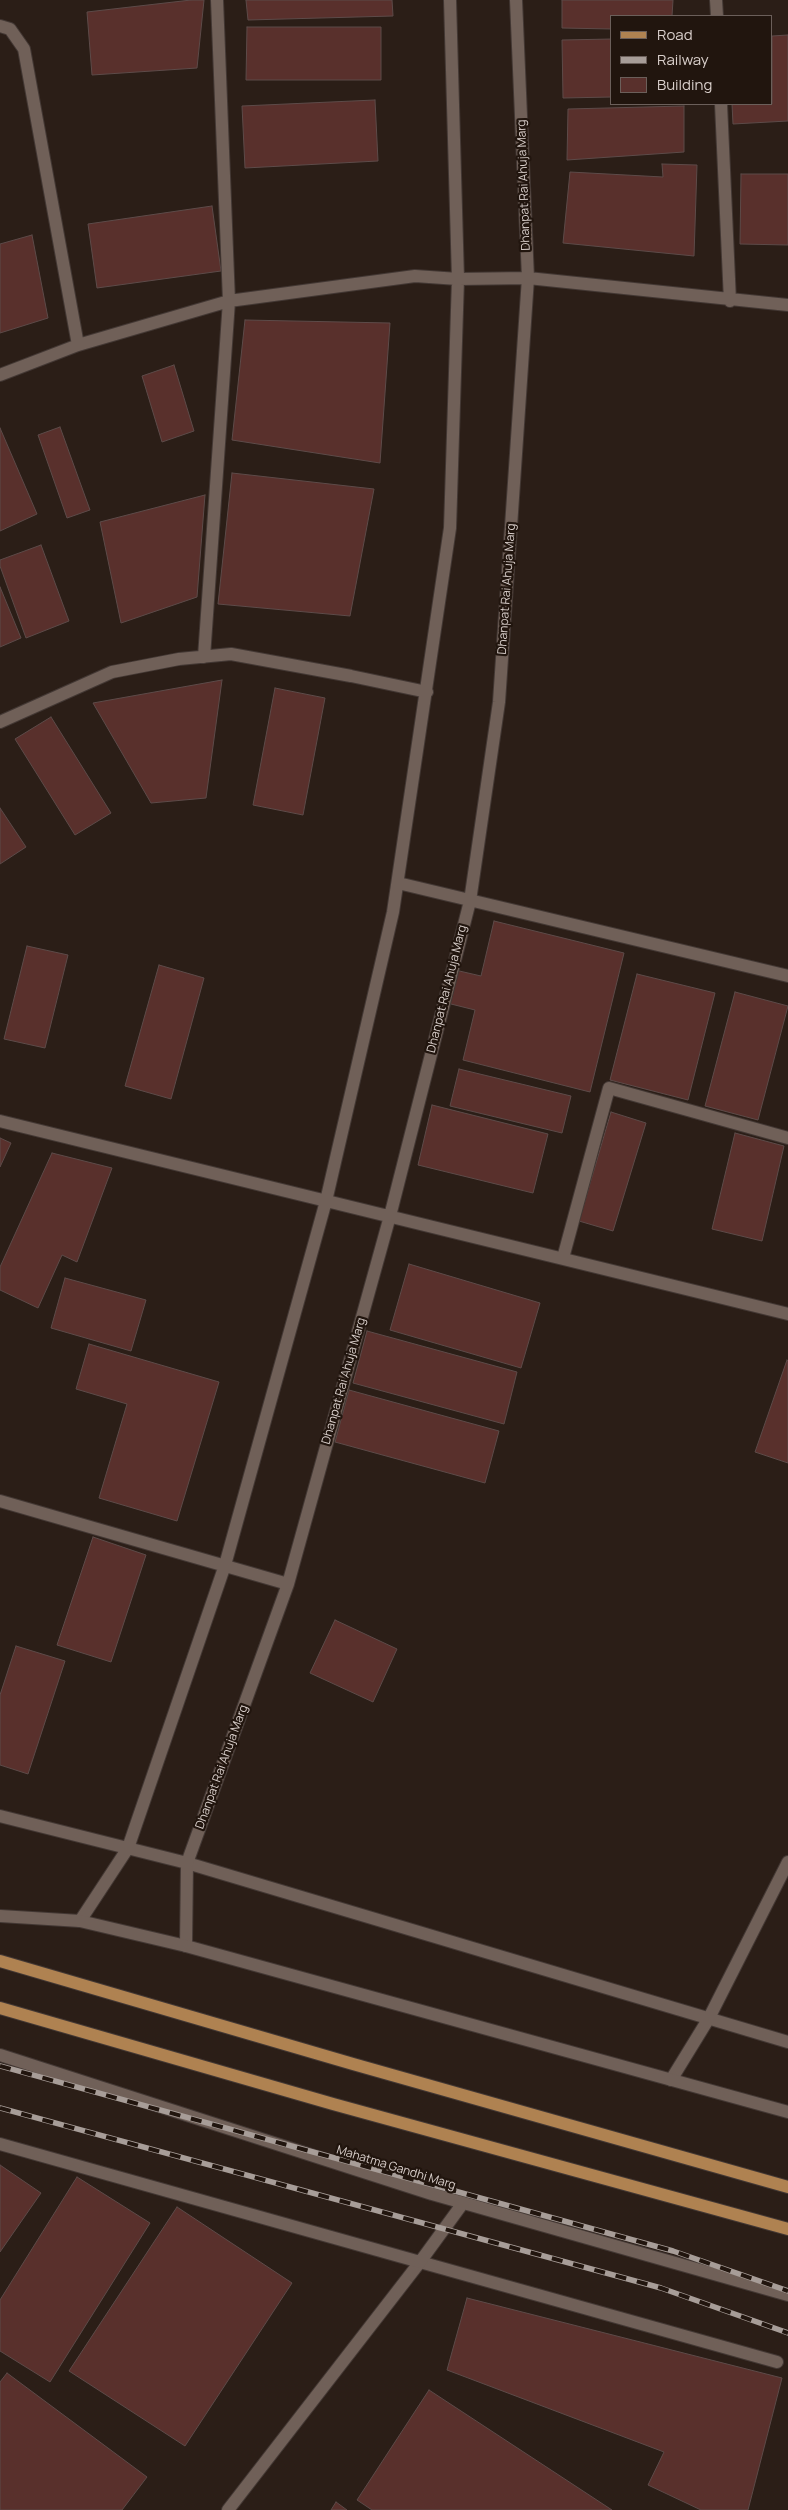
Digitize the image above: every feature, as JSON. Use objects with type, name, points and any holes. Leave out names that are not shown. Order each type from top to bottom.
[{"type":"main road","points":[[0,1961],[352,2064],[788,2187]]},
{"type":"main road","points":[[0,2008],[788,2229]]},
{"type":"street","points":[[204,657],[229,301],[217,0]]},
{"type":"street","points":[[80,1921],[128,1848],[225,1565],[326,1201],[393,912],[450,528],[458,279],[450,0]]},
{"type":"street","name":"Dhanpat Rai Ahuja Marg","points":[[186,1946],[187,1863],[288,1584],[390,1216],[470,901],[499,702],[528,278],[516,0]]},
{"type":"street","points":[[716,0],[717,15]]},
{"type":"street","points":[[0,26],[10,29],[24,49],[78,345]]},
{"type":"street","points":[[721,105],[730,300]]},
{"type":"street","points":[[0,375],[78,345],[229,301],[415,276],[458,279],[528,278],[788,306]]},
{"type":"street","points":[[0,722],[112,672],[231,654],[427,692]]},
{"type":"street","points":[[398,884],[788,976]]},
{"type":"street","points":[[563,1258],[609,1088],[788,1138]]},
{"type":"street","points":[[0,1121],[788,1314]]},
{"type":"street","points":[[0,1501],[288,1584]]},
{"type":"street","points":[[0,1816],[187,1863],[788,2042]]},
{"type":"street","points":[[671,2080],[709,2018],[788,1862]]},
{"type":"street","points":[[0,1916],[80,1921],[186,1946],[788,2112]]},
{"type":"street","name":"Mahatma Gandhi Marg","points":[[0,2055],[463,2203],[788,2295]]},
{"type":"street","points":[[0,2144],[778,2362]]},
{"type":"street","points":[[228,2510],[420,2262],[463,2203]]},
{"type":"building","points":[[204,0],[197,68],[92,75],[87,12]]},
{"type":"building","points":[[246,0],[392,0],[393,16],[248,20]]},
{"type":"building","points":[[562,0],[673,0],[672,15],[610,15],[610,29],[562,28]]},
{"type":"building","points":[[247,27],[381,27],[381,80],[246,80]]},
{"type":"building","points":[[788,35],[788,121],[733,124],[732,105],[773,105],[773,36]]},
{"type":"building","points":[[610,39],[610,97],[563,98],[562,40]]},
{"type":"building","points":[[375,100],[378,161],[245,168],[242,106]]},
{"type":"building","points":[[684,106],[684,152],[567,160],[568,109]]},
{"type":"building","points":[[662,164],[697,165],[694,256],[563,243],[570,172],[663,177]]},
{"type":"building","points":[[741,174],[788,174],[788,245],[740,244]]},
{"type":"building","points":[[212,206],[221,271],[97,288],[88,224]]},
{"type":"building","points":[[32,235],[48,318],[0,333],[0,244]]},
{"type":"building","points":[[245,320],[390,323],[380,463],[232,440]]},
{"type":"building","points":[[174,365],[194,431],[162,442],[142,376]]},
{"type":"building","points":[[60,427],[90,510],[67,518],[38,435]]},
{"type":"building","points":[[0,428],[37,514],[0,531]]},
{"type":"building","points":[[232,473],[374,489],[350,616],[218,604]]},
{"type":"building","points":[[205,495],[197,597],[121,623],[100,522]]},
{"type":"building","points":[[41,545],[69,621],[26,638],[0,566],[0,560]]},
{"type":"building","points":[[0,587],[21,638],[0,647]]},
{"type":"building","points":[[222,680],[206,798],[151,803],[93,703]]},
{"type":"building","points":[[275,688],[325,698],[303,815],[253,805]]},
{"type":"building","points":[[51,717],[111,813],[75,835],[15,739]]},
{"type":"building","points":[[0,808],[26,847],[0,864]]},
{"type":"building","points":[[494,921],[624,953],[590,1092],[463,1060],[475,1010],[447,1003],[455,970],[481,976]]},
{"type":"building","points":[[27,946],[68,955],[45,1048],[4,1039]]},
{"type":"building","points":[[159,965],[204,978],[171,1099],[125,1086]]},
{"type":"building","points":[[637,974],[715,993],[688,1100],[610,1080]]},
{"type":"building","points":[[735,992],[788,1006],[758,1120],[705,1106]]},
{"type":"building","points":[[459,1069],[571,1096],[562,1133],[450,1106]]},
{"type":"building","points":[[432,1105],[548,1134],[533,1193],[418,1165]]},
{"type":"building","points":[[611,1112],[646,1123],[613,1231],[579,1221]]},
{"type":"building","points":[[735,1133],[784,1146],[762,1241],[712,1229]]},
{"type":"building","points":[[0,1138],[11,1143],[0,1167]]},
{"type":"building","points":[[52,1153],[112,1168],[77,1262],[62,1255],[38,1308],[0,1290],[0,1267]]},
{"type":"building","points":[[409,1264],[540,1303],[521,1368],[390,1330]]},
{"type":"building","points":[[65,1278],[146,1300],[131,1351],[51,1328]]},
{"type":"building","points":[[367,1331],[517,1372],[504,1424],[353,1383]]},
{"type":"building","points":[[89,1344],[219,1382],[177,1521],[99,1498],[127,1404],[76,1389]]},
{"type":"building","points":[[788,1361],[788,1463],[755,1452]]},
{"type":"building","points":[[349,1390],[499,1431],[485,1483],[335,1442]]},
{"type":"building","points":[[93,1537],[146,1555],[111,1662],[57,1645]]},
{"type":"building","points":[[335,1620],[397,1649],[373,1702],[310,1673]]},
{"type":"building","points":[[16,1646],[65,1661],[28,1774],[0,1765],[0,1695]]},
{"type":"building","points":[[0,2165],[41,2193],[0,2252]]},
{"type":"building","points":[[77,2177],[150,2223],[50,2382],[0,2351],[0,2300]]},
{"type":"building","points":[[177,2207],[292,2283],[185,2446],[69,2371]]},
{"type":"building","points":[[467,2298],[782,2378],[748,2510],[701,2510],[648,2485],[664,2452],[447,2370]]},
{"type":"building","points":[[7,2373],[147,2477],[122,2510],[0,2510],[0,2382]]},
{"type":"building","points":[[429,2390],[612,2510],[372,2510],[357,2500]]},
{"type":"building","points":[[336,2502],[347,2510],[331,2510]]},
{"type":"railway","points":[[0,2066],[673,2251],[788,2291]]},
{"type":"railway","points":[[0,2108],[661,2288],[788,2333]]}]
